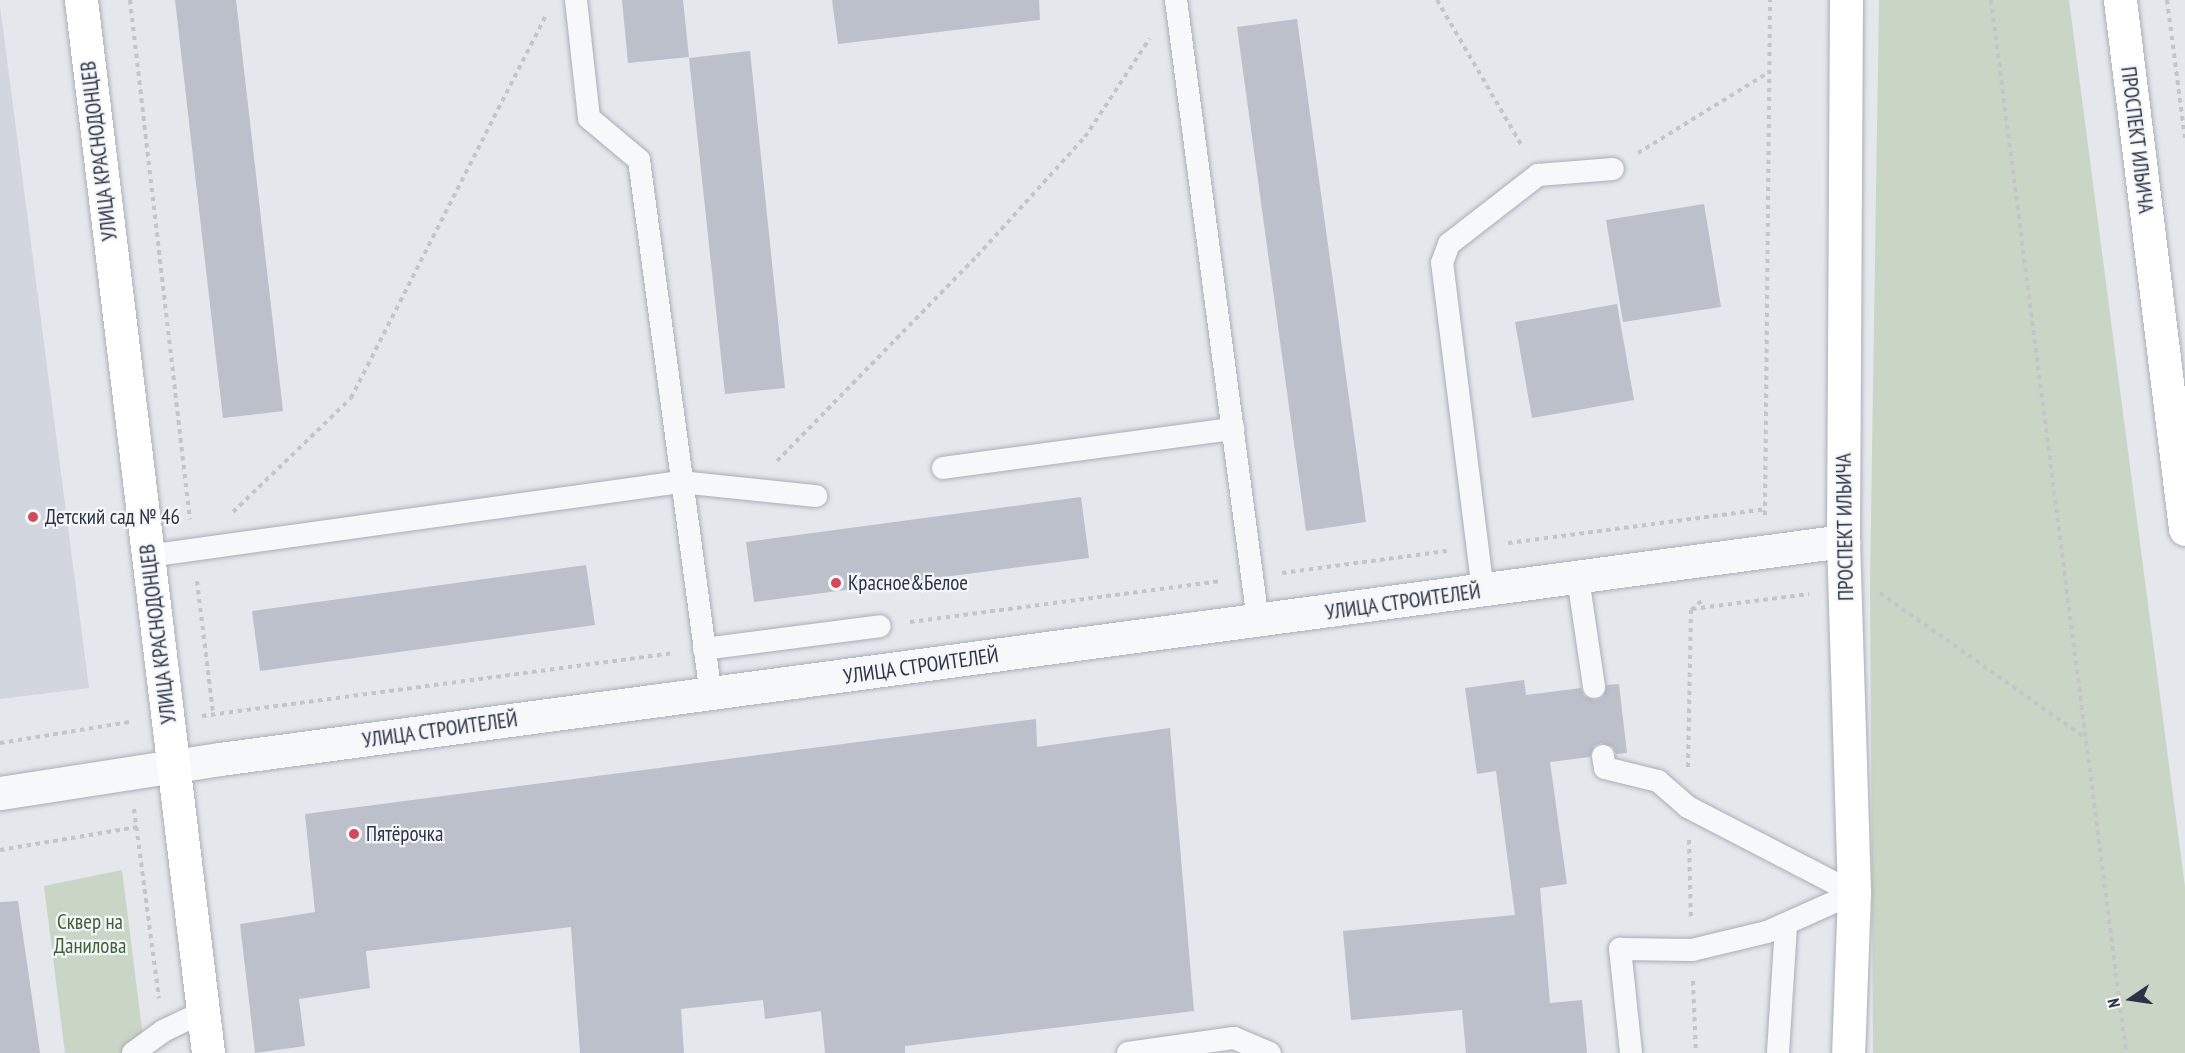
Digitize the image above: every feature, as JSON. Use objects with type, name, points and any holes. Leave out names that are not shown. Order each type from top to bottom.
[{"type":"main road","name":"УЛИЦА КРАСНОДОНЦЕВ","points":[[81,0],[208,1053]]},
{"type":"main road","name":"ПРОСПЕКТ ИЛЬИЧА","points":[[1846,0],[1843,541],[1854,893],[1848,1053]]},
{"type":"main road","name":"ПРОСПЕКТ ИЛЬИЧА","points":[[2120,0],[2185,530]]},
{"type":"street","name":"УЛИЦА СТРОИТЕЛЕЙ","points":[[0,794],[129,772],[1843,541]]},
{"type":"lane","points":[[576,0],[589,118],[639,160],[680,482],[711,695]]},
{"type":"lane","points":[[1176,0],[1258,621]]},
{"type":"lane","points":[[1483,591],[1442,263],[1449,244],[1538,175],[1613,169]]},
{"type":"lane","points":[[943,468],[1233,429]]},
{"type":"lane","points":[[148,556],[680,482],[816,496]]},
{"type":"lane","points":[[1578,578],[1594,687]]},
{"type":"lane","points":[[704,649],[880,626]]},
{"type":"lane","points":[[1603,756],[1605,768],[1658,781],[1688,807],[1854,893]]},
{"type":"lane","points":[[1631,1053],[1620,949],[1692,950],[1786,927],[1854,893]]},
{"type":"lane","points":[[1778,1053],[1786,927]]},
{"type":"lane","points":[[133,1053],[163,1031],[203,1012]]},
{"type":"lane","points":[[1128,1053],[1234,1038],[1270,1053]]},
{"type":"path","points":[[130,0],[213,714]]},
{"type":"path","points":[[1437,0],[1538,175]]},
{"type":"path","points":[[1991,0],[2126,1053]]},
{"type":"path","points":[[2167,0],[2185,138]]},
{"type":"path","points":[[194,549],[351,398],[549,10]]},
{"type":"path","points":[[749,489],[977,256],[1085,137],[1156,29]]},
{"type":"path","points":[[1613,169],[1770,72]]},
{"type":"path","points":[[926,620],[1767,509]]},
{"type":"path","points":[[1691,610],[1870,586],[2087,739]]},
{"type":"path","points":[[0,743],[704,649]]},
{"type":"path","points":[[129,713],[130,725]]},
{"type":"path","points":[[129,772],[163,1031]]},
{"type":"path","points":[[0,850],[137,827]]},
{"type":"shaded area","name":"Детский сад № 46","points":[[0,6],[89,688],[0,699]]},
{"type":"green space","points":[[1879,0],[2069,0],[2185,887],[2185,1053],[1873,1053],[1870,586]]},
{"type":"green space","name":"Сквер на Данилова","points":[[122,870],[145,1053],[65,1053],[44,886]]},
{"type":"building","points":[[175,0],[236,0],[283,411],[223,418]]},
{"type":"building","points":[[622,0],[683,0],[689,57],[628,63]]},
{"type":"building","points":[[832,0],[1039,0],[1040,20],[838,44]]},
{"type":"building","points":[[1297,19],[1366,522],[1306,531],[1237,27]]},
{"type":"building","points":[[750,51],[785,388],[725,394],[689,58]]},
{"type":"building","points":[[1704,204],[1721,307],[1623,322],[1606,220]]},
{"type":"building","points":[[1617,304],[1634,400],[1532,418],[1515,322]]},
{"type":"building","points":[[1081,497],[1089,558],[754,602],[746,542]]},
{"type":"building","points":[[586,565],[595,625],[260,671],[252,611]]},
{"type":"building","points":[[1524,680],[1526,695],[1581,688],[1584,696],[1595,700],[1603,697],[1607,685],[1619,684],[1627,753],[1616,754],[1613,747],[1601,743],[1594,746],[1590,757],[1550,762],[1567,884],[1540,888],[1550,1003],[1582,1000],[1587,1053],[1466,1053],[1462,1010],[1351,1020],[1343,931],[1515,915],[1496,771],[1477,774],[1465,688]]},
{"type":"building","points":[[1036,719],[1037,747],[1170,728],[1194,1011],[905,1046],[905,1053],[825,1053],[821,1011],[765,1019],[763,1000],[681,1009],[684,1053],[580,1053],[571,927],[366,951],[370,988],[299,999],[305,1046],[255,1053],[240,924],[315,912],[305,814]]},
{"type":"building","points":[[18,901],[40,1053],[0,1053],[0,902]]},
{"type":"place","name":"Детский сад № 46","points":[[33,517]]},
{"type":"place","name":"Красное&Белое","points":[[836,583]]},
{"type":"place","name":"Пятёрочка","points":[[354,834]]}]
